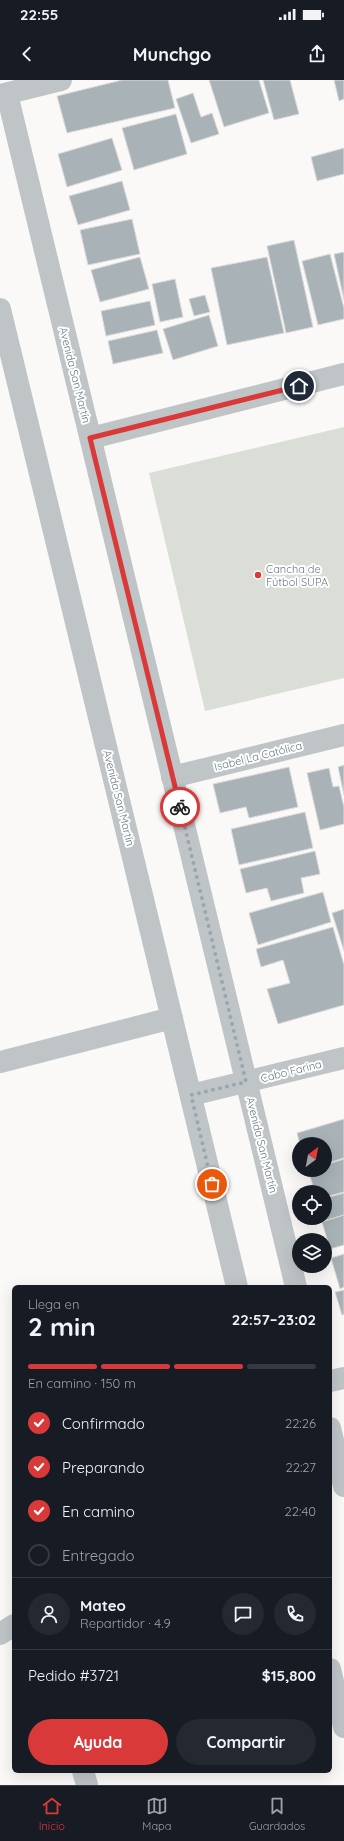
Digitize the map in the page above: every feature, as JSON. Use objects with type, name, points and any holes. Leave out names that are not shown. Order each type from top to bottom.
[{"type":"street","points":[[4,94],[61,80]]},
{"type":"street","name":"Avenida San Martín","points":[[4,94],[90,438],[296,1285]]},
{"type":"street","name":"Avenida San Martín","points":[[0,309],[237,1285]]},
{"type":"street","points":[[90,438],[344,374]]},
{"type":"street","name":"Isabel La Católica","points":[[172,777],[344,735]]},
{"type":"street","points":[[0,1062],[172,1018]]},
{"type":"street","name":"Cabo Farina","points":[[191,1095],[344,1058]]},
{"type":"street","points":[[332,1381],[344,1378]]},
{"type":"street","points":[[332,1436],[344,1486]]},
{"type":"street","points":[[0,1634],[12,1625]]},
{"type":"street","points":[[332,1677],[344,1727]]},
{"type":"street","points":[[83,1773],[86,1785]]},
{"type":"shaded area","name":"Cancha de Fútbol SUPA","points":[[344,427],[344,678],[205,711],[149,473]]},
{"type":"building","points":[[122,80],[168,80],[175,108],[67,133],[57,96]]},
{"type":"building","points":[[209,80],[259,80],[269,113],[224,127]]},
{"type":"building","points":[[263,80],[290,80],[299,114],[274,120]]},
{"type":"building","points":[[334,80],[344,80],[344,99],[339,101]]},
{"type":"building","points":[[193,93],[201,117],[212,113],[219,134],[191,143],[176,99]]},
{"type":"building","points":[[176,114],[187,154],[134,170],[122,128]]},
{"type":"building","points":[[112,138],[122,170],[67,187],[58,154]]},
{"type":"building","points":[[344,148],[344,174],[317,181],[311,157]]},
{"type":"building","points":[[122,181],[130,210],[78,225],[69,196]]},
{"type":"building","points":[[132,219],[140,254],[88,265],[80,230]]},
{"type":"building","points":[[294,240],[313,327],[286,333],[267,246]]},
{"type":"building","points":[[344,252],[344,300],[334,254]]},
{"type":"building","points":[[330,254],[344,308],[344,319],[318,325],[302,261]]},
{"type":"building","points":[[140,257],[149,289],[100,302],[91,270]]},
{"type":"building","points":[[267,257],[284,333],[227,345],[211,268]]},
{"type":"building","points":[[175,279],[183,317],[160,322],[152,284]]},
{"type":"building","points":[[205,295],[210,312],[194,316],[189,299]]},
{"type":"building","points":[[150,301],[155,325],[106,336],[101,311]]},
{"type":"building","points":[[209,315],[218,346],[173,360],[163,329]]},
{"type":"building","points":[[157,330],[163,353],[113,364],[108,341]]},
{"type":"building","points":[[344,765],[344,795],[338,767]]},
{"type":"building","points":[[289,767],[298,807],[249,818],[246,807],[220,813],[213,784]]},
{"type":"building","points":[[329,768],[333,787],[339,786],[344,807],[344,824],[320,830],[307,773]]},
{"type":"building","points":[[305,812],[313,848],[239,865],[231,829]]},
{"type":"building","points":[[315,851],[320,874],[301,878],[304,893],[271,901],[267,888],[246,893],[240,869]]},
{"type":"building","points":[[323,892],[331,922],[258,945],[249,913]]},
{"type":"building","points":[[344,909],[344,951],[332,913]]},
{"type":"building","points":[[333,927],[344,965],[344,1005],[278,1024],[267,989],[290,983],[283,960],[261,967],[256,949]]},
{"type":"building","points":[[344,1119],[344,1158],[332,1162],[332,1137],[298,1137],[297,1133]]},
{"type":"building","points":[[344,1159],[344,1192],[332,1195],[332,1185],[313,1185],[310,1177],[332,1177],[332,1163]]},
{"type":"building","points":[[344,1193],[344,1215],[332,1218],[332,1196]]},
{"type":"building","points":[[344,1215],[344,1245],[332,1248],[332,1233],[325,1233],[323,1225],[332,1225],[332,1219]]},
{"type":"building","points":[[344,1254],[344,1287],[340,1289],[332,1261],[332,1258]]},
{"type":"building","points":[[344,1290],[344,1314],[342,1315],[335,1292]]},
{"type":"way so far","points":[[180,807],[246,1082],[191,1095],[212,1184]]},
{"type":"place","name":"Cancha de Fútbol SUPA","points":[[258,575]]},
{"type":"route","points":[[180,807],[90,438],[299,386]]}]
